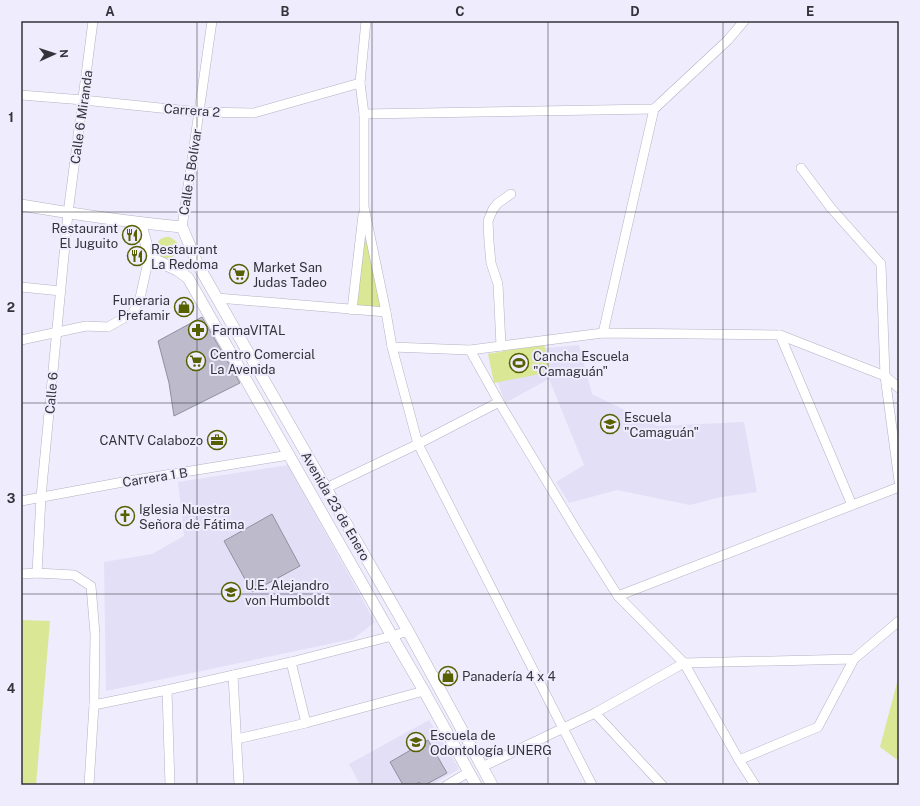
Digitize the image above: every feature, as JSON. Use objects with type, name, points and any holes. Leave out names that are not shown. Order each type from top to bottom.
[{"type":"main road","points":[[21,205],[140,223],[182,227]]},
{"type":"main road","points":[[140,223],[149,257]]},
{"type":"main road","name":"Avenida 23 de Enero","points":[[182,227],[198,265],[408,631],[492,785]]},
{"type":"main road","name":"Avenida 23 de Enero","points":[[149,257],[177,270],[188,278],[424,691],[476,785]]},
{"type":"street","name":"Calle 6 Miranda","points":[[68,213],[93,21]]},
{"type":"street","name":"Calle 5 Bolívar","points":[[182,227],[212,21]]},
{"type":"street","points":[[352,310],[364,207],[364,114],[360,83],[366,21]]},
{"type":"street","points":[[603,333],[654,109],[728,40],[744,21]]},
{"type":"street","name":"Carrera 2","points":[[21,95],[199,112],[254,113],[360,83]]},
{"type":"street","points":[[364,114],[654,109]]},
{"type":"street","points":[[801,168],[831,208],[880,264],[885,376],[899,481]]},
{"type":"street","points":[[501,346],[498,284],[491,263],[488,221],[493,209],[498,203],[511,194]]},
{"type":"street","points":[[364,207],[392,347],[418,444],[592,785]]},
{"type":"street","name":"Calle 6","points":[[37,573],[41,497],[68,213]]},
{"type":"street","points":[[21,340],[86,326],[108,327],[133,314],[140,298],[149,257]]},
{"type":"street","points":[[21,287],[61,291]]},
{"type":"street","points":[[217,298],[386,312]]},
{"type":"street","points":[[392,347],[470,350],[603,333],[780,335],[885,376],[899,388]]},
{"type":"street","points":[[780,335],[852,505]]},
{"type":"street","points":[[470,350],[499,402],[618,596],[684,663],[739,760],[755,785]]},
{"type":"street","points":[[326,488],[418,444],[499,402]]},
{"type":"street","name":"Carrera 1 B","points":[[21,501],[130,481],[289,455]]},
{"type":"street","points":[[618,596],[899,487]]},
{"type":"street","points":[[21,574],[37,573],[74,575],[91,586],[95,634],[94,705],[89,785]]},
{"type":"street","points":[[739,760],[818,727],[854,659],[899,621]]},
{"type":"street","points":[[94,705],[291,662],[408,631]]},
{"type":"street","points":[[482,767],[595,713],[684,663],[854,659]]},
{"type":"street","points":[[291,662],[306,723]]},
{"type":"street","points":[[233,675],[239,785]]},
{"type":"street","points":[[167,690],[170,785]]},
{"type":"street","points":[[237,739],[306,723],[424,691]]},
{"type":"street","points":[[595,713],[662,785]]},
{"type":"street","points":[[446,785],[469,772]]},
{"type":"shaded area","name":"Escuela \"Camaguán\"","points":[[579,345],[592,394],[657,426],[744,422],[757,492],[721,497],[690,505],[617,490],[569,503],[556,482],[584,465],[549,379],[505,403],[488,354]]},
{"type":"shaded area","name":"U.E. Alejandro von Humboldt","points":[[288,465],[375,622],[353,639],[106,691],[104,562],[152,554],[184,536],[178,482]]},
{"type":"shaded area","name":"Escuela de Odontología UNERG","points":[[429,720],[459,769],[431,785],[360,785],[349,764]]},
{"type":"green space","points":[[365,228],[382,307],[355,305]]},
{"type":"green space","points":[[166,237],[170,237],[177,242],[177,250],[175,255],[171,258],[162,257],[157,250],[159,241]]},
{"type":"green space","name":"Cancha Escuela \"Camaguán\"","points":[[544,344],[550,372],[494,383],[488,354]]},
{"type":"green space","points":[[21,620],[50,621],[36,785],[21,785]]},
{"type":"green space","points":[[899,678],[899,761],[880,747]]},
{"type":"building","name":"Centro Comercial La Avenida","points":[[202,317],[240,383],[174,416],[169,383],[158,341]]},
{"type":"building","points":[[272,514],[300,566],[252,592],[224,541]]},
{"type":"building","points":[[428,740],[447,773],[425,785],[421,785],[419,782],[415,785],[403,785],[390,762]]},
{"type":"place","name":"Restaurant El Juguito","points":[[132,235]]},
{"type":"place","name":"Restaurant La Redoma","points":[[137,256]]},
{"type":"place","name":"Market San Judas Tadeo","points":[[239,274]]},
{"type":"place","name":"Funeraria Prefamir","points":[[184,307]]},
{"type":"place","name":"FarmaVITAL","points":[[198,330]]},
{"type":"place","name":"Centro Comercial La Avenida","points":[[196,361]]},
{"type":"place","name":"Cancha Escuela \"Camaguán\"","points":[[519,363]]},
{"type":"place","name":"Escuela \"Camaguán\"","points":[[610,424]]},
{"type":"place","name":"CANTV Calabozo","points":[[217,440]]},
{"type":"place","name":"Iglesia Nuestra Señora de Fátima","points":[[125,516]]},
{"type":"place","name":"U.E. Alejandro von Humboldt","points":[[231,592]]},
{"type":"place","name":"Panadería 4 x 4","points":[[448,676]]},
{"type":"place","name":"Escuela de Odontología UNERG","points":[[416,742]]}]
